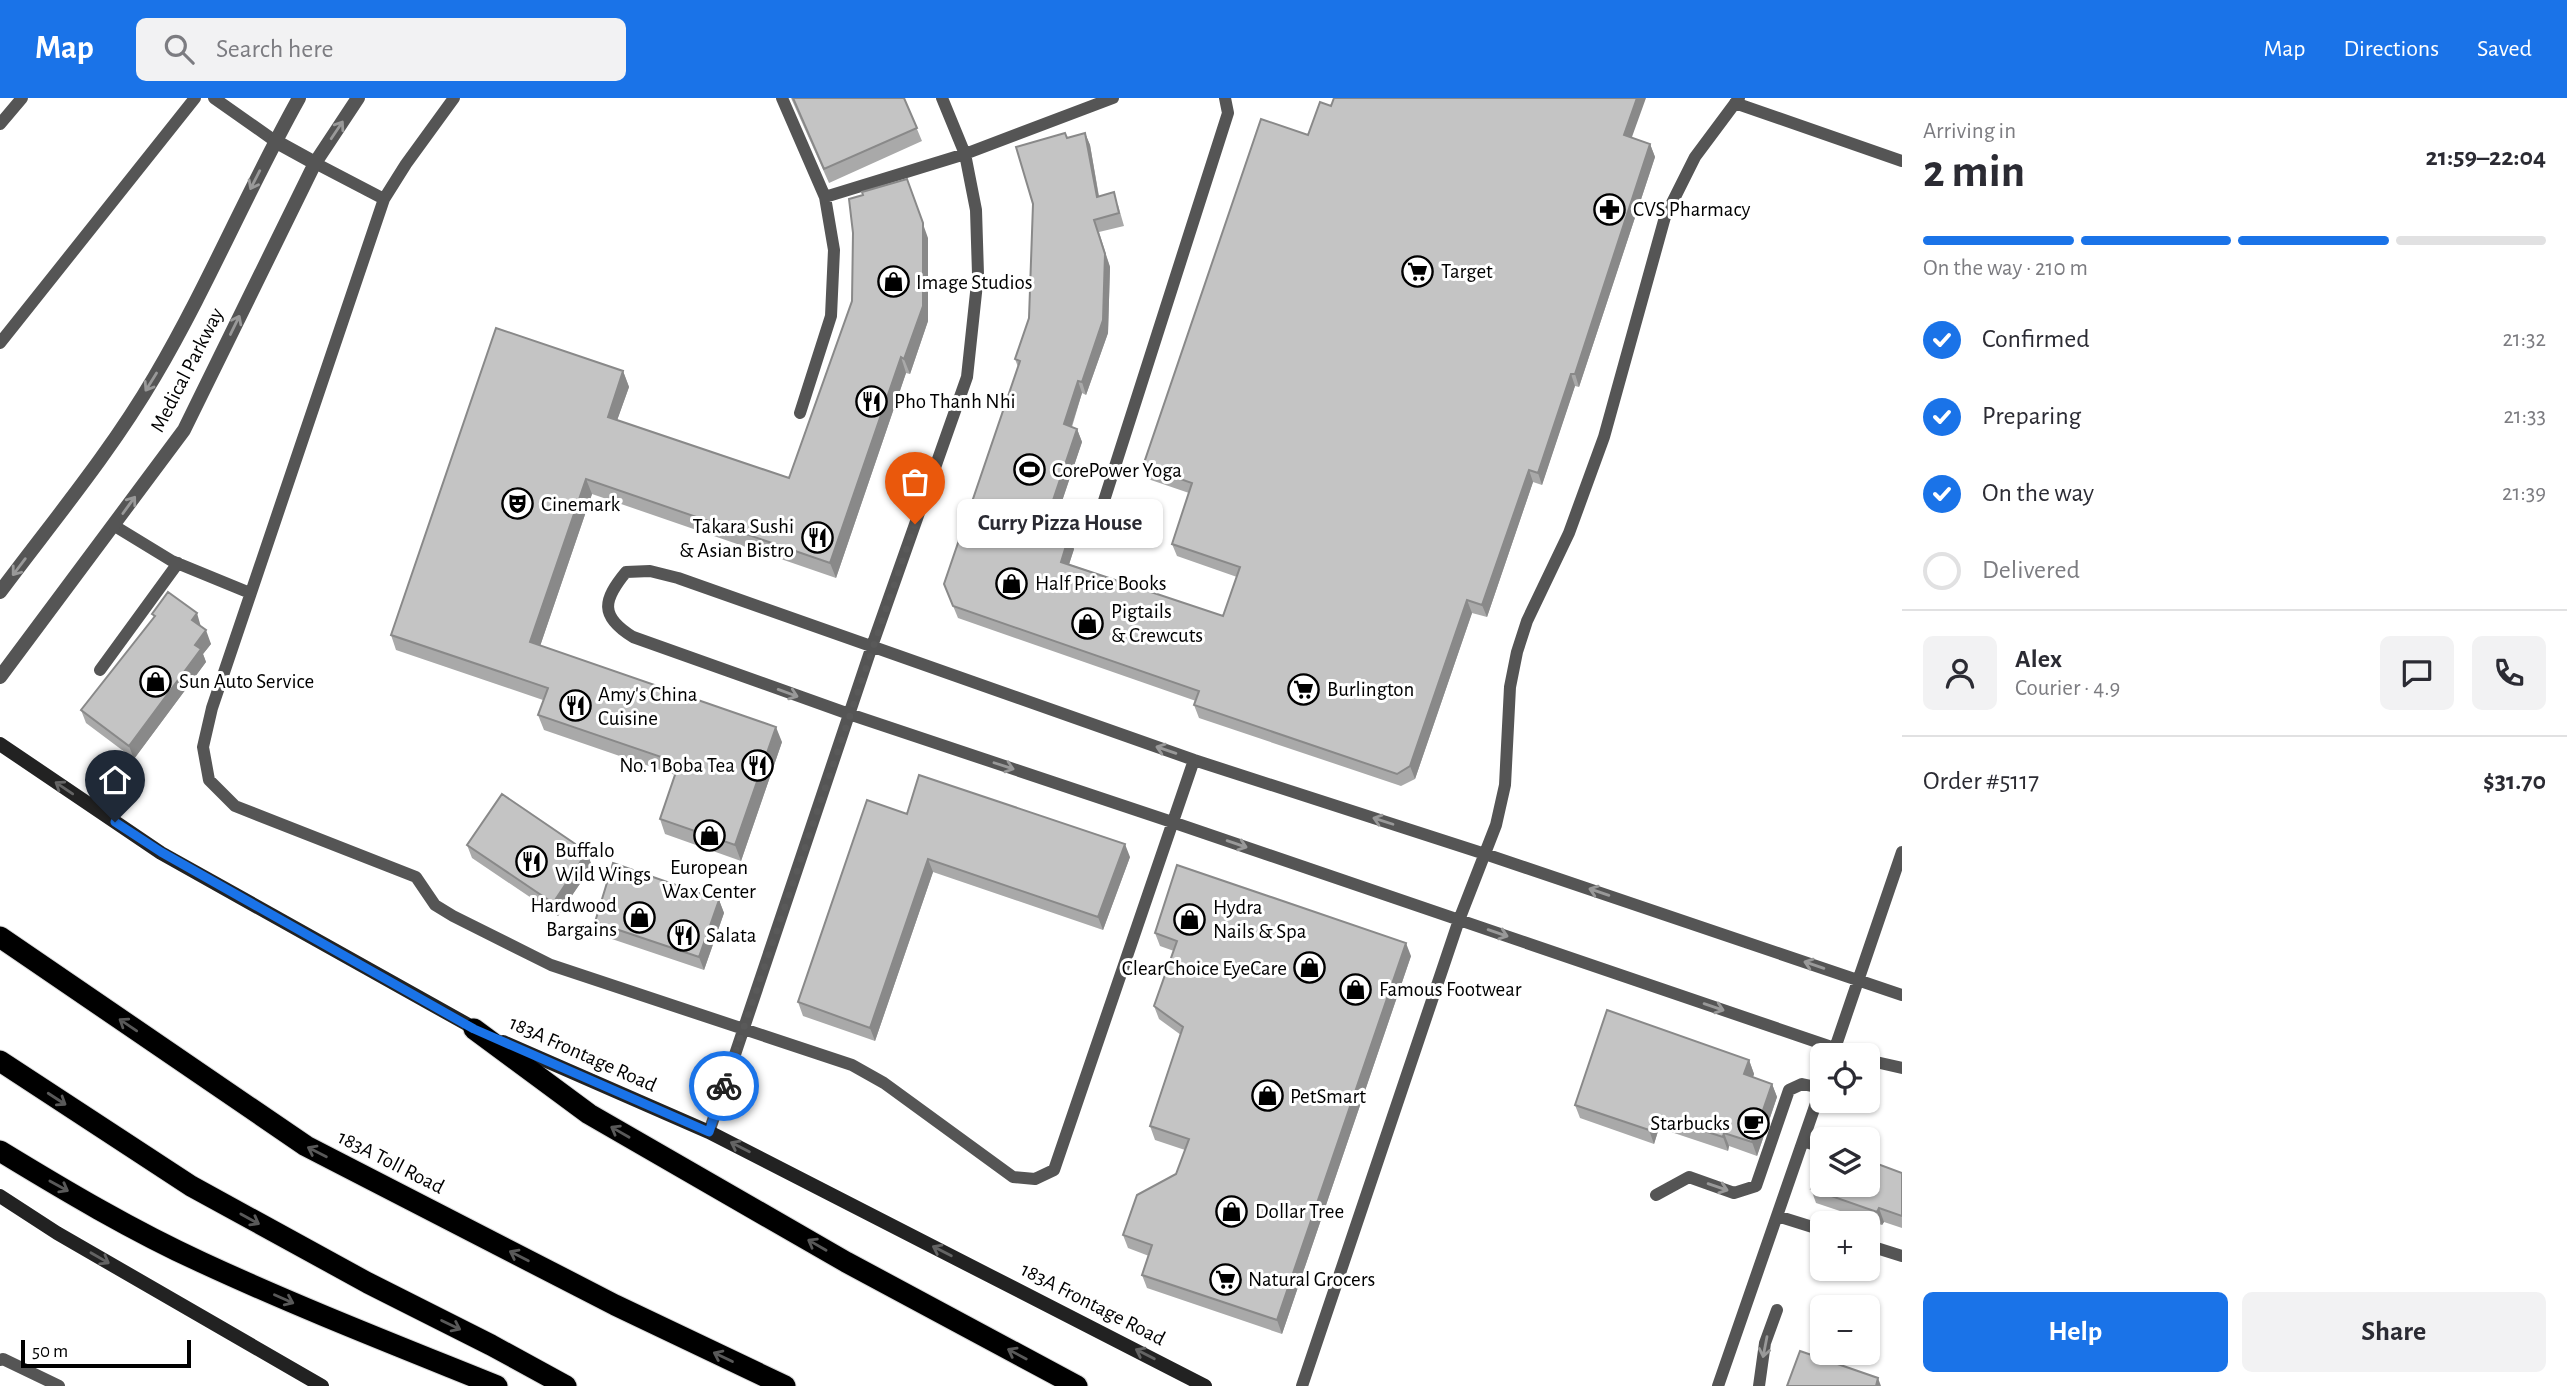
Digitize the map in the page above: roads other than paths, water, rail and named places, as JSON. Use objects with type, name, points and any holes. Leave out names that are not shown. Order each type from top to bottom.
[{"type":"highway","name":"183A Toll Road","points":[[0,937],[306,1146],[603,1299],[785,1386]]},
{"type":"highway","points":[[474,1029],[589,1114],[846,1262],[1077,1386]]},
{"type":"highway","points":[[0,1061],[191,1186],[368,1283],[566,1386]]},
{"type":"highway","points":[[0,1151],[54,1184],[198,1261],[322,1316],[497,1386]]},
{"type":"main road","name":"183A Frontage Road","points":[[0,744],[161,852],[474,1029],[709,1132],[1205,1386]]},
{"type":"main road","points":[[0,1196],[306,1382],[322,1386]]},
{"type":"street","name":"Medical Parkway","points":[[0,592],[114,441],[155,377],[299,98]]},
{"type":"street","name":"Medical Parkway","points":[[0,677],[184,430],[315,163],[359,98]]},
{"type":"street","points":[[275,141],[315,163]]},
{"type":"lane","points":[[0,124],[22,98]]},
{"type":"lane","points":[[0,343],[195,98]]},
{"type":"lane","points":[[214,98],[275,141]]},
{"type":"lane","points":[[454,98],[384,199],[212,708],[203,747],[209,780],[235,806],[416,877],[435,905],[551,965],[852,1065],[884,1083],[1013,1177],[1034,1179],[1054,1170],[1194,760]]},
{"type":"lane","points":[[782,98],[825,197],[834,250],[831,316],[800,414]]},
{"type":"lane","points":[[709,1132],[872,646],[967,377],[978,274],[976,210],[965,153],[942,98]]},
{"type":"lane","points":[[825,197],[965,153],[1113,98]]},
{"type":"lane","points":[[1102,507],[1228,113],[1225,98]]},
{"type":"lane","points":[[1302,1386],[1459,920],[1496,825],[1504,785],[1510,687],[1520,642],[1527,621],[1569,533],[1597,457],[1665,217],[1695,157],[1737,100],[1902,161]]},
{"type":"lane","points":[[315,163],[384,199]]},
{"type":"lane","points":[[113,526],[178,564],[250,593]]},
{"type":"lane","points":[[100,670],[178,564]]},
{"type":"lane","points":[[1810,1044],[1459,920],[849,714],[633,636],[614,625],[608,610],[612,590],[626,572],[650,571],[678,578],[1194,760],[1485,854],[1902,995]]},
{"type":"lane","points":[[1837,1043],[1902,852]]},
{"type":"lane","points":[[1880,1062],[1902,1068]]},
{"type":"lane","points":[[1656,1195],[1689,1177],[1734,1193],[1756,1186],[1789,1090],[1802,1084],[1810,1085]]},
{"type":"lane","points":[[1718,1386],[1812,1113]]},
{"type":"lane","points":[[1803,1141],[1810,1143]]},
{"type":"lane","points":[[1777,1216],[1810,1226]]},
{"type":"lane","points":[[1880,1249],[1902,1256]]},
{"type":"lane","points":[[1759,1386],[1765,1343],[1777,1310]]},
{"type":"lane","points":[[0,1360],[3,1359],[59,1386]]},
{"type":"place","name":"CVS Pharmacy","points":[[1610,209]]},
{"type":"place","name":"Target","points":[[1418,271]]},
{"type":"place","name":"Image Studios","points":[[893,282]]},
{"type":"place","name":"Pho Thanh Nhi","points":[[871,401]]},
{"type":"place","name":"CorePower Yoga","points":[[1029,470]]},
{"type":"place","name":"Cinemark","points":[[518,504]]},
{"type":"place","name":"Curry Pizza House","points":[[915,524]]},
{"type":"place","name":"Takara Sushi & Asian Bistro","points":[[817,538]]},
{"type":"place","name":"Half Price Books","points":[[1012,583]]},
{"type":"place","name":"Pigtails & Crewcuts","points":[[1088,623]]},
{"type":"place","name":"Sun Auto Service","points":[[156,681]]},
{"type":"place","name":"Burlington","points":[[1304,689]]},
{"type":"place","name":"Amy's China Cuisine","points":[[575,706]]},
{"type":"place","name":"No. 1 Boba Tea","points":[[758,765]]},
{"type":"place","name":"European Wax Center","points":[[709,835]]},
{"type":"place","name":"Buffalo Wild Wings","points":[[532,862]]},
{"type":"place","name":"Hardwood Bargains","points":[[640,917]]},
{"type":"place","name":"Hydra Nails & Spa","points":[[1190,919]]},
{"type":"place","name":"Salata","points":[[683,935]]},
{"type":"place","name":"ClearChoice EyeCare","points":[[1310,968]]},
{"type":"place","name":"Famous Footwear","points":[[1356,989]]},
{"type":"place","name":"PetSmart","points":[[1267,1096]]},
{"type":"place","name":"Starbucks","points":[[1753,1123]]},
{"type":"place","name":"Dollar Tree","points":[[1232,1211]]},
{"type":"place","name":"Natural Grocers","points":[[1225,1279]]}]
